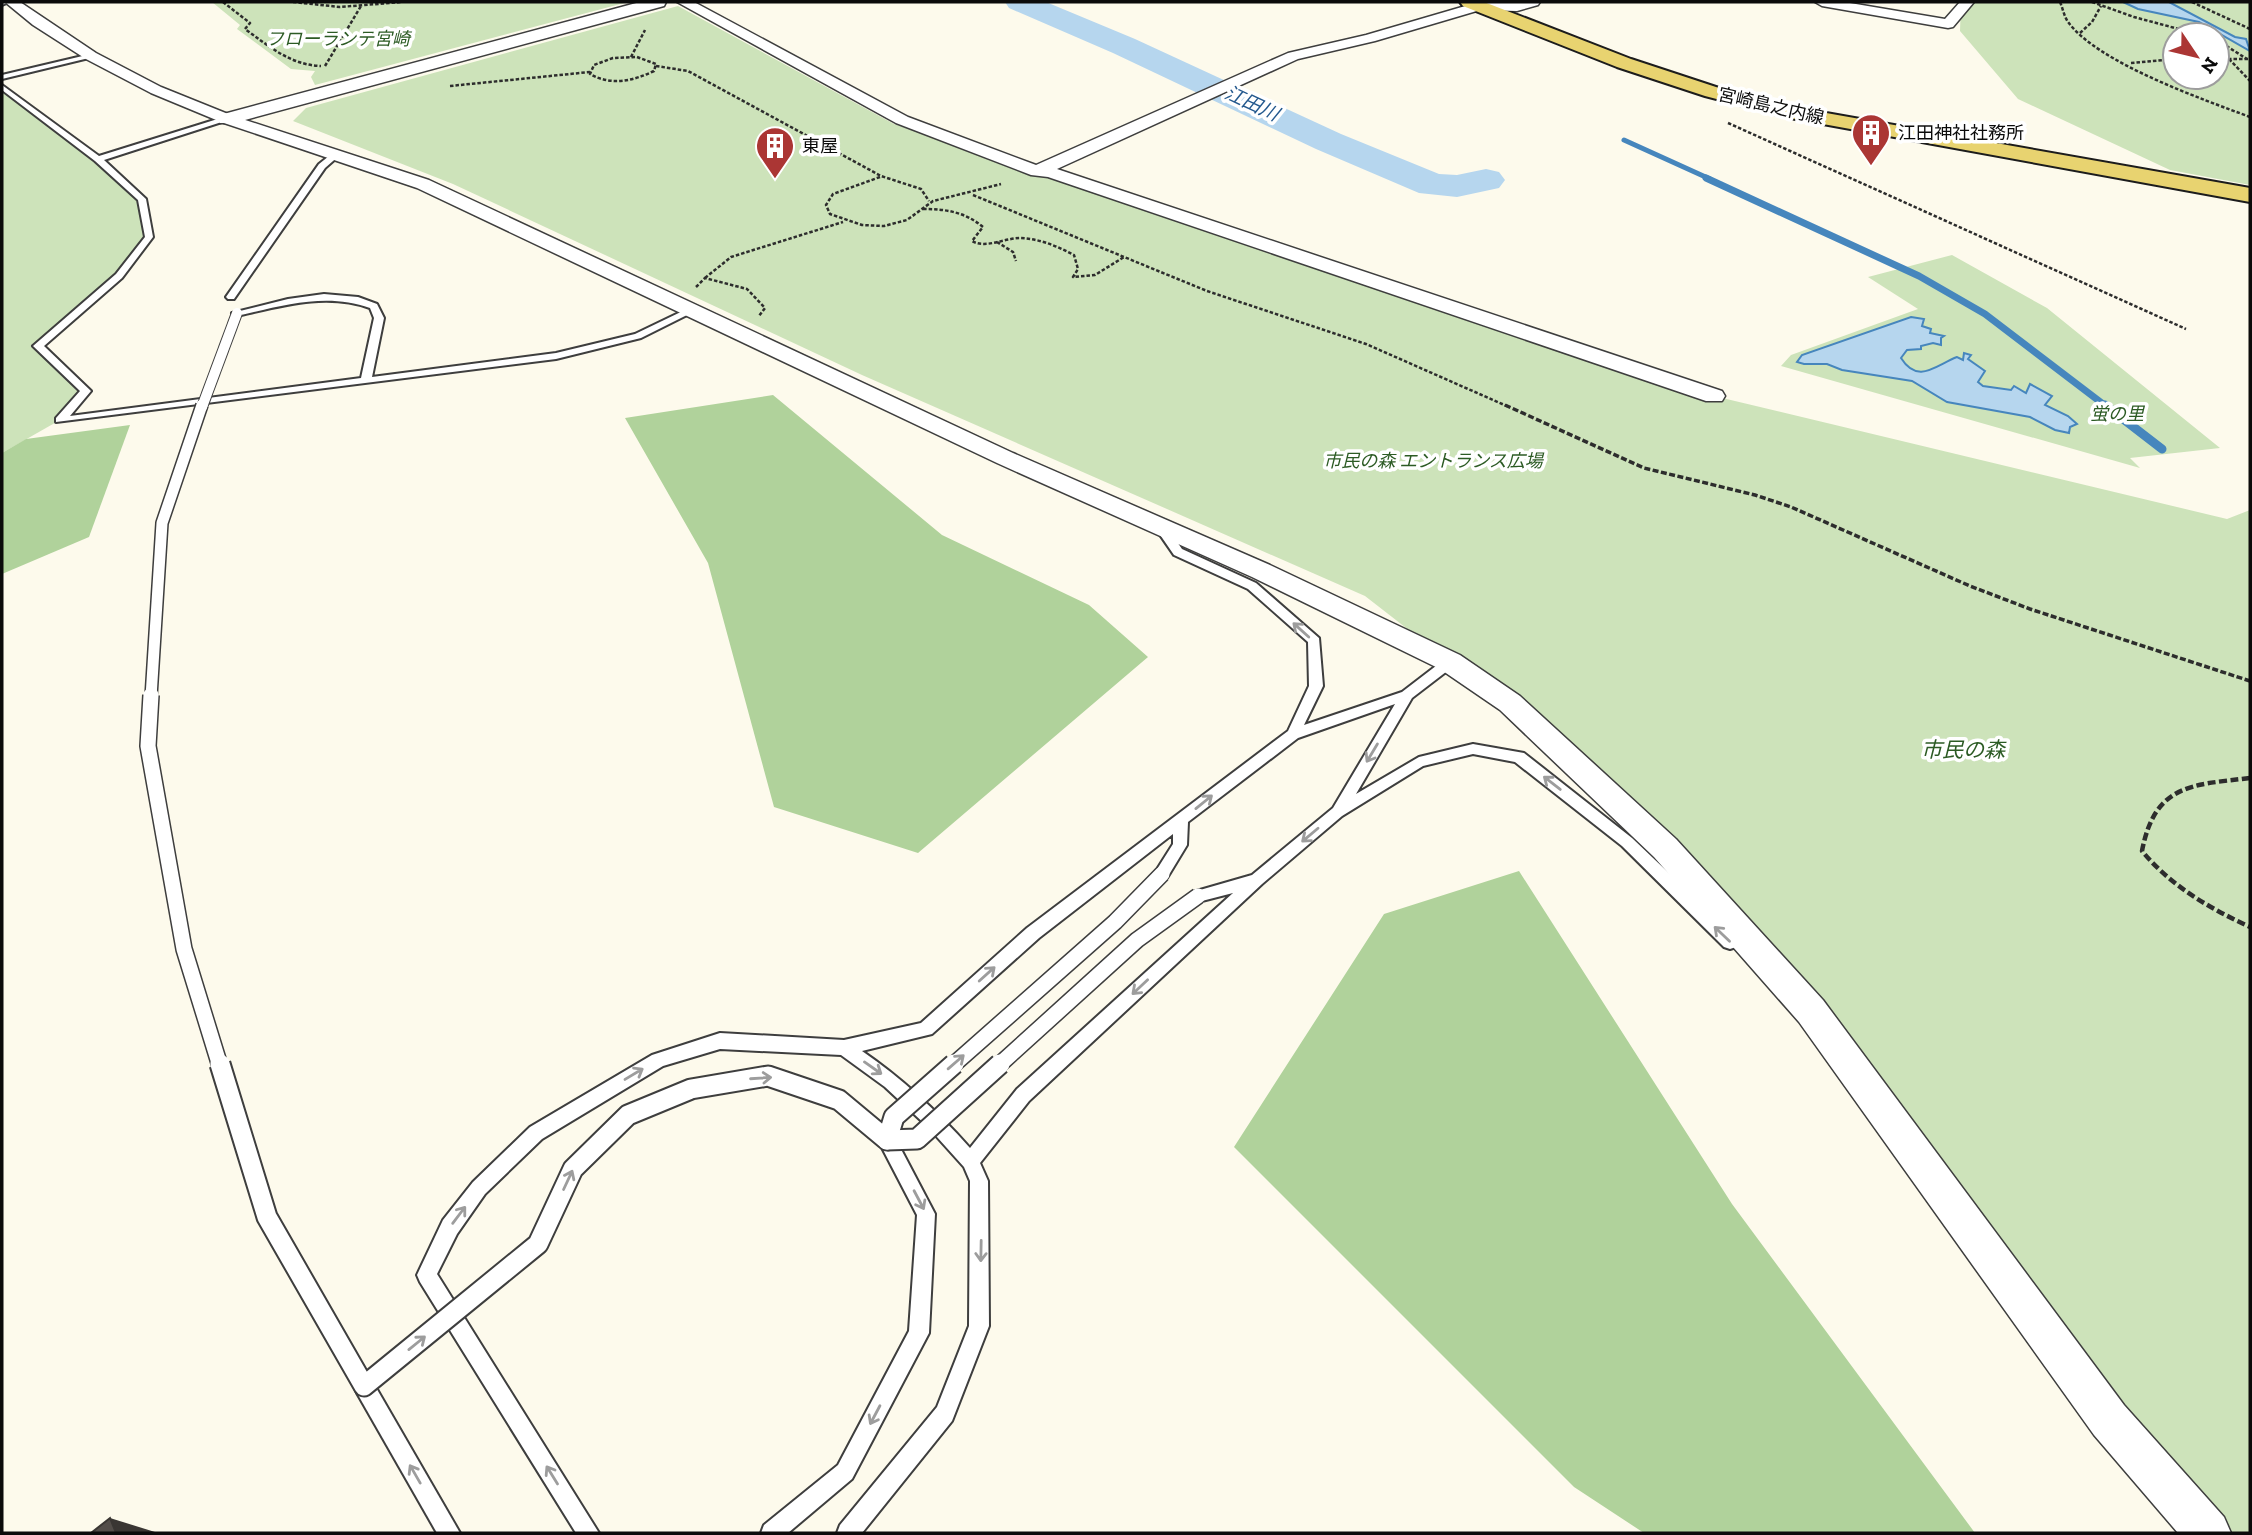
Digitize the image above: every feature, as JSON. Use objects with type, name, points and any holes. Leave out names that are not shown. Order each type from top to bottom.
[{"type":"main road","name":"宮崎島之内線","points":[[1474,4],[1624,63],[1712,92],[1797,114],[2250,195]]},
{"type":"street","points":[[12,2],[38,23],[156,90],[227,118],[424,184],[689,303],[1450,662],[1510,703],[1665,848],[1811,1011],[2109,1420],[2207,1533]]},
{"type":"street","points":[[227,118],[658,2]]},
{"type":"street","points":[[684,2],[726,22],[902,120],[1037,172],[1049,172],[1714,396]]},
{"type":"street","points":[[1037,172],[1293,56],[1370,38],[1474,4],[1517,7],[1533,2]]},
{"type":"street","points":[[1822,2],[1948,24],[1967,2]]},
{"type":"lane","points":[[2,77],[91,55]]},
{"type":"lane","points":[[2,87],[98,159],[142,200],[149,237],[119,276],[38,346],[86,391],[60,420],[598,348],[638,336],[689,303]]},
{"type":"lane","points":[[98,159],[227,118]]},
{"type":"lane","points":[[231,297],[321,166],[337,154]]},
{"type":"lane","points":[[366,380],[380,318],[374,306],[359,299],[329,297],[297,300],[237,313],[219,357],[162,523],[148,746],[184,950],[267,1217],[449,1533]]},
{"type":"lane","points":[[1160,527],[1178,552],[1252,586],[1314,641],[1316,686],[1293,734]]},
{"type":"lane","points":[[588,1533],[427,1275],[450,1227],[479,1188],[536,1133],[657,1060],[720,1041],[844,1048],[926,1029],[1033,933],[1293,734],[1337,722],[1407,695],[1450,662]]},
{"type":"lane","points":[[1337,812],[1407,695]]},
{"type":"lane","points":[[970,1161],[1023,1095],[1257,880],[1337,812],[1419,762],[1473,749],[1519,757],[1627,842],[1739,950],[1811,1011]]},
{"type":"lane","points":[[887,1140],[894,1117],[1115,922],[1162,874],[1180,845],[1181,821]]},
{"type":"lane","points":[[887,1140],[917,1139],[1138,940],[1198,896],[1257,880]]},
{"type":"lane","points":[[844,1048],[891,1081],[934,1121],[970,1161],[979,1181],[979,1325],[945,1414],[848,1533]]},
{"type":"lane","points":[[364,1386],[538,1244],[573,1169],[628,1115],[691,1089],[768,1076],[839,1100],[887,1140],[926,1214],[919,1333],[845,1472],[772,1533]]},
{"type":"path","points":[[223,2],[250,23],[245,29],[296,64],[311,67],[325,66],[361,6]]},
{"type":"path","points":[[293,2],[323,6],[402,2]]},
{"type":"path","points":[[2060,2],[2068,23],[2103,51],[2173,87],[2250,117]]},
{"type":"path","points":[[2092,2],[2161,23]]},
{"type":"path","points":[[2192,2],[2250,29]]},
{"type":"path","points":[[2080,33],[2092,22],[2101,6]]},
{"type":"path","points":[[631,57],[647,27]]},
{"type":"path","points":[[2231,49],[2248,59]]},
{"type":"path","points":[[590,72],[594,65],[601,62],[631,57],[649,60],[656,66],[688,71],[881,176],[921,188],[929,201]]},
{"type":"path","points":[[2129,63],[2161,60]]},
{"type":"path","points":[[2231,62],[2250,81]]},
{"type":"path","points":[[590,72],[593,77],[616,81],[643,76],[654,71],[656,66]]},
{"type":"path","points":[[446,86],[590,72]]},
{"type":"path","points":[[1712,92],[1707,114],[2186,329]]},
{"type":"path","points":[[881,176],[833,194],[826,205],[830,214],[844,222],[872,228],[897,223],[922,209],[929,201],[973,195],[1037,172]]},
{"type":"path","points":[[973,195],[1207,291],[1407,360],[1644,468],[1755,495],[1791,507],[1970,586],[2030,609],[2250,681]]},
{"type":"path","points":[[922,209],[952,209],[970,215],[982,226],[972,241],[979,244],[1025,239],[1054,244],[1074,255],[1078,269],[1073,277],[1088,279],[1101,274],[1124,257]]},
{"type":"path","points":[[689,303],[705,278],[731,257],[844,222]]},
{"type":"path","points":[[996,242],[1013,252],[1016,261]]},
{"type":"path","points":[[705,278],[747,289],[765,308],[754,323]]},
{"type":"path","points":[[2250,778],[2188,785],[2158,803],[2144,830],[2142,851],[2155,869],[2190,895],[2250,927]]},
{"type":"green space","name":"フローランテ宮崎","points":[[212,2],[628,2],[315,85],[311,77],[315,71],[291,69],[237,29],[240,25]]},
{"type":"green space","points":[[1961,2],[2250,2],[2250,185],[2170,170],[2018,99],[1960,31]]},
{"type":"green space","points":[[678,6],[894,124],[1714,396],[2227,519],[2250,510],[2250,1533],[2208,1533],[2109,1420],[1665,848],[1450,662],[1365,596],[862,375],[453,184],[293,121],[306,108]]},
{"type":"green space","points":[[2,87],[98,159],[142,199],[149,237],[119,276],[39,346],[86,391],[60,420],[2,453]]},
{"type":"green space","name":"蛍の里","points":[[1952,255],[2047,308],[2220,448],[2130,458],[2140,468],[1781,366],[1791,355],[1918,309],[1868,277]]},
{"type":"green space","points":[[773,395],[942,535],[1089,605],[1148,657],[918,853],[774,807],[708,563],[625,418]]},
{"type":"green space","points":[[130,425],[89,537],[2,574],[2,453],[26,439]]},
{"type":"green space","points":[[1519,871],[1732,1204],[1975,1533],[1644,1533],[1574,1487],[1234,1147],[1384,914]]},
{"type":"water","points":[[2123,2],[2169,2],[2205,21],[2194,21],[2138,9]]},
{"type":"water","points":[[2231,35],[2246,39],[2250,51],[2231,40]]},
{"type":"water","points":[[1911,317],[1924,319],[1922,326],[1931,329],[1930,333],[1944,336],[1941,338],[1941,345],[1933,343],[1921,346],[1921,349],[1907,350],[1901,358],[1907,366],[1921,372],[1927,371],[1957,357],[1963,360],[1964,353],[1971,355],[1968,359],[1985,371],[1978,382],[1983,386],[2011,390],[2014,386],[2026,393],[2030,384],[2052,396],[2045,405],[2068,416],[2077,424],[2070,427],[2069,433],[2055,430],[2030,417],[1947,402],[1912,381],[1842,370],[1827,364],[1797,362],[1802,355]]},
{"type":"building","points":[[110,1518],[116,1533],[91,1533]]},
{"type":"waterway","name":"江田川","points":[[1020,2],[1433,185],[1457,186],[1486,180]]},
{"type":"waterway","points":[[1624,140],[1710,179]]},
{"type":"waterway","points":[[1706,178],[1919,276],[1985,314],[2107,407]]},
{"type":"waterway","points":[[2105,405],[2162,449]]},
{"type":"place","name":"江田神社社務所","points":[[1871,167]]},
{"type":"place","name":"東屋","points":[[775,180]]},
{"type":"park label","name":"市民の森 エントランス広場","points":[[1433,461]]},
{"type":"park label","name":"市民の森","points":[[1963,750]]}]
